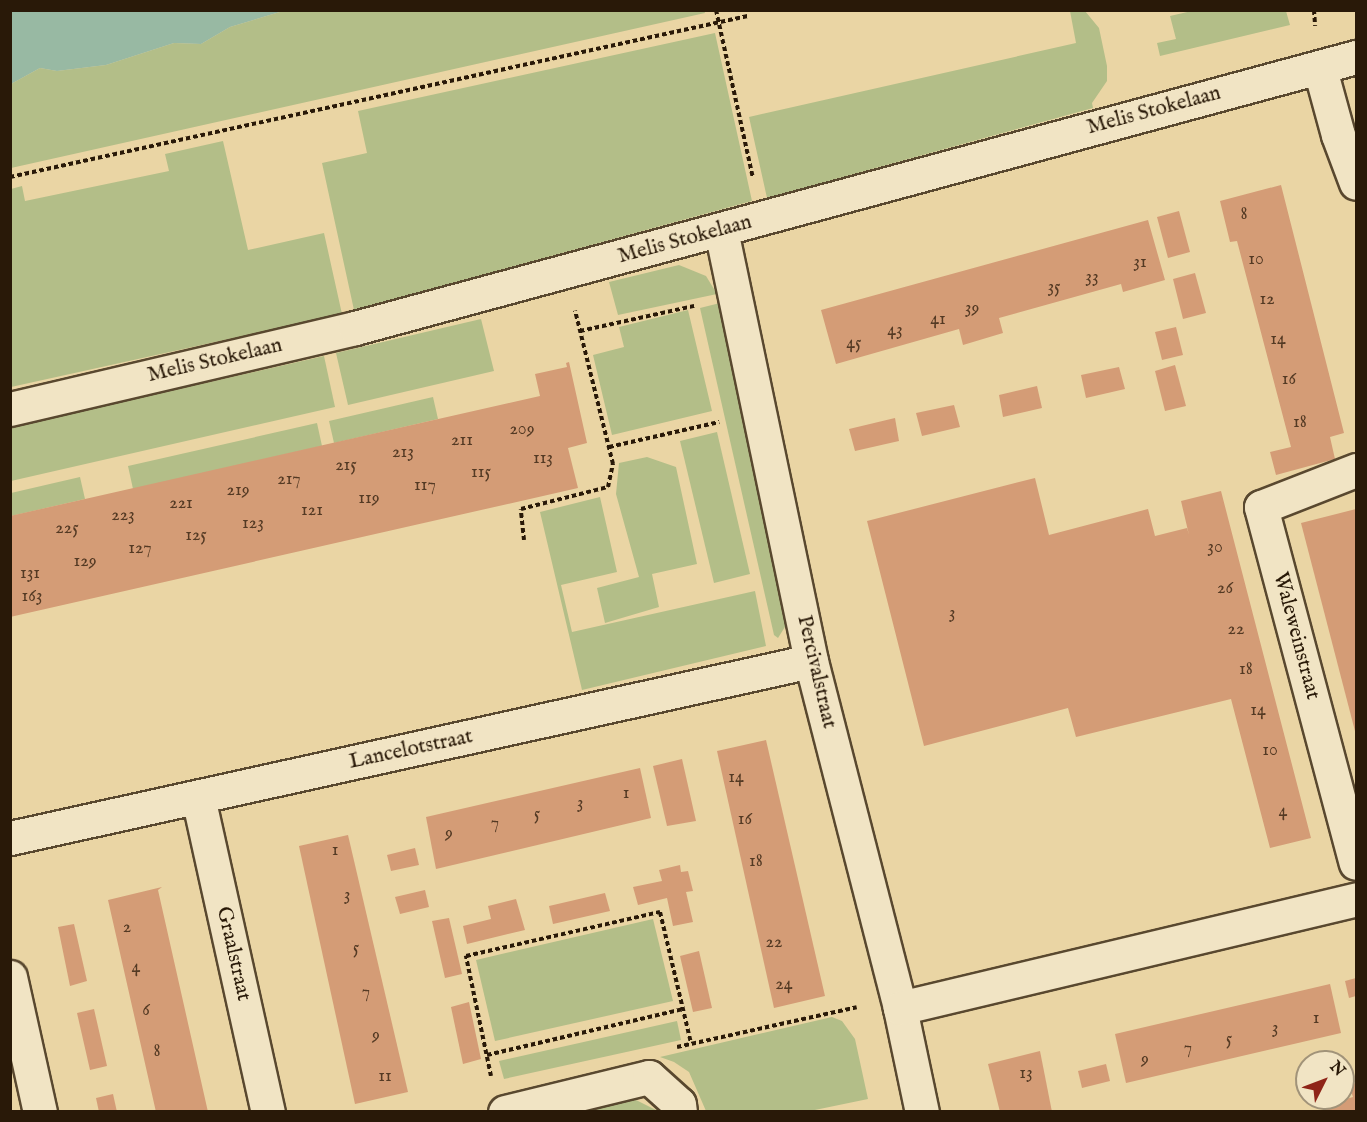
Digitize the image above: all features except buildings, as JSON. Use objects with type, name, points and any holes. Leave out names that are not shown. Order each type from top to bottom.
[{"type":"street","name":"Melis Stokelaan","points":[[10,409],[355,328],[762,219],[1145,112],[1320,69],[1356,57]]},
{"type":"street","points":[[1320,69],[1338,135],[1356,183]]},
{"type":"street","name":"Percivalstraat","points":[[721,230],[811,661],[900,1008],[922,1112]]},
{"type":"street","name":"Waleweinstraat","points":[[1356,470],[1262,507],[1356,864]]},
{"type":"street","name":"Lancelotstraat","points":[[10,838],[811,661]]},
{"type":"street","name":"Graalstraat","points":[[198,797],[268,1112]]},
{"type":"street","points":[[900,1008],[1356,899]]},
{"type":"street","points":[[10,977],[40,1112]]},
{"type":"street","points":[[505,1112],[649,1077],[679,1104],[681,1112]]},
{"type":"path","points":[[716,10],[762,219]]},
{"type":"path","points":[[10,177],[748,16]]},
{"type":"path","points":[[524,540],[521,509],[608,487],[614,464],[566,272]]},
{"type":"path","points":[[580,331],[693,306]]},
{"type":"path","points":[[609,447],[719,421],[722,433]]},
{"type":"path","points":[[492,1078],[466,956],[660,912],[691,1043]]},
{"type":"path","points":[[649,1077],[649,1054],[850,1007],[900,1008]]},
{"type":"path","points":[[487,1055],[683,1009]]},
{"type":"green space","points":[[704,10],[705,13],[11,168],[11,84],[40,68],[57,71],[106,65],[174,43],[201,44],[230,27],[283,11]]},
{"type":"green space","points":[[1196,10],[1286,11],[1290,25],[1160,56],[1157,43],[1176,39],[1170,16]]},
{"type":"green space","points":[[1070,11],[1085,11],[1099,28],[1107,66],[1107,81],[1092,103],[1093,108],[767,198],[749,117],[1076,43]]},
{"type":"green space","points":[[715,33],[752,201],[354,310],[322,163],[367,153],[358,111]]},
{"type":"green space","points":[[223,141],[248,250],[324,233],[342,314],[11,387],[11,189],[22,186],[25,201],[169,171],[165,154]]},
{"type":"green space","points":[[679,265],[706,276],[717,294],[618,315],[609,282]]},
{"type":"green space","points":[[720,303],[788,622],[778,638],[774,635],[700,308]]},
{"type":"green space","points":[[688,310],[712,411],[612,435],[593,355],[624,347],[619,327]]},
{"type":"green space","points":[[481,319],[494,371],[348,405],[336,353]]},
{"type":"green space","points":[[324,356],[335,407],[11,481],[11,427]]},
{"type":"green space","points":[[433,397],[438,419],[334,443],[329,421]]},
{"type":"green space","points":[[317,423],[322,446],[133,489],[128,466]]},
{"type":"green space","points":[[717,432],[750,574],[714,583],[680,441]]},
{"type":"green space","points":[[647,457],[676,467],[697,564],[652,574],[659,607],[605,623],[597,588],[639,577],[616,494],[619,463]]},
{"type":"green space","points":[[80,477],[85,499],[11,516],[11,493]]},
{"type":"green space","points":[[600,497],[617,572],[561,585],[572,632],[755,591],[766,646],[582,690],[540,512]]},
{"type":"green space","points":[[653,919],[673,1001],[495,1041],[476,960]]},
{"type":"green space","points":[[832,1017],[842,1021],[855,1039],[868,1099],[810,1111],[706,1111],[689,1072],[674,1062],[660,1057]]},
{"type":"green space","points":[[677,1021],[681,1040],[504,1079],[499,1061]]},
{"type":"green space","points":[[636,1100],[658,1111],[598,1111],[596,1108]]},
{"type":"shaded area","points":[[11,10],[283,11],[230,27],[201,44],[174,43],[106,65],[57,71],[40,68],[11,84]]}]
